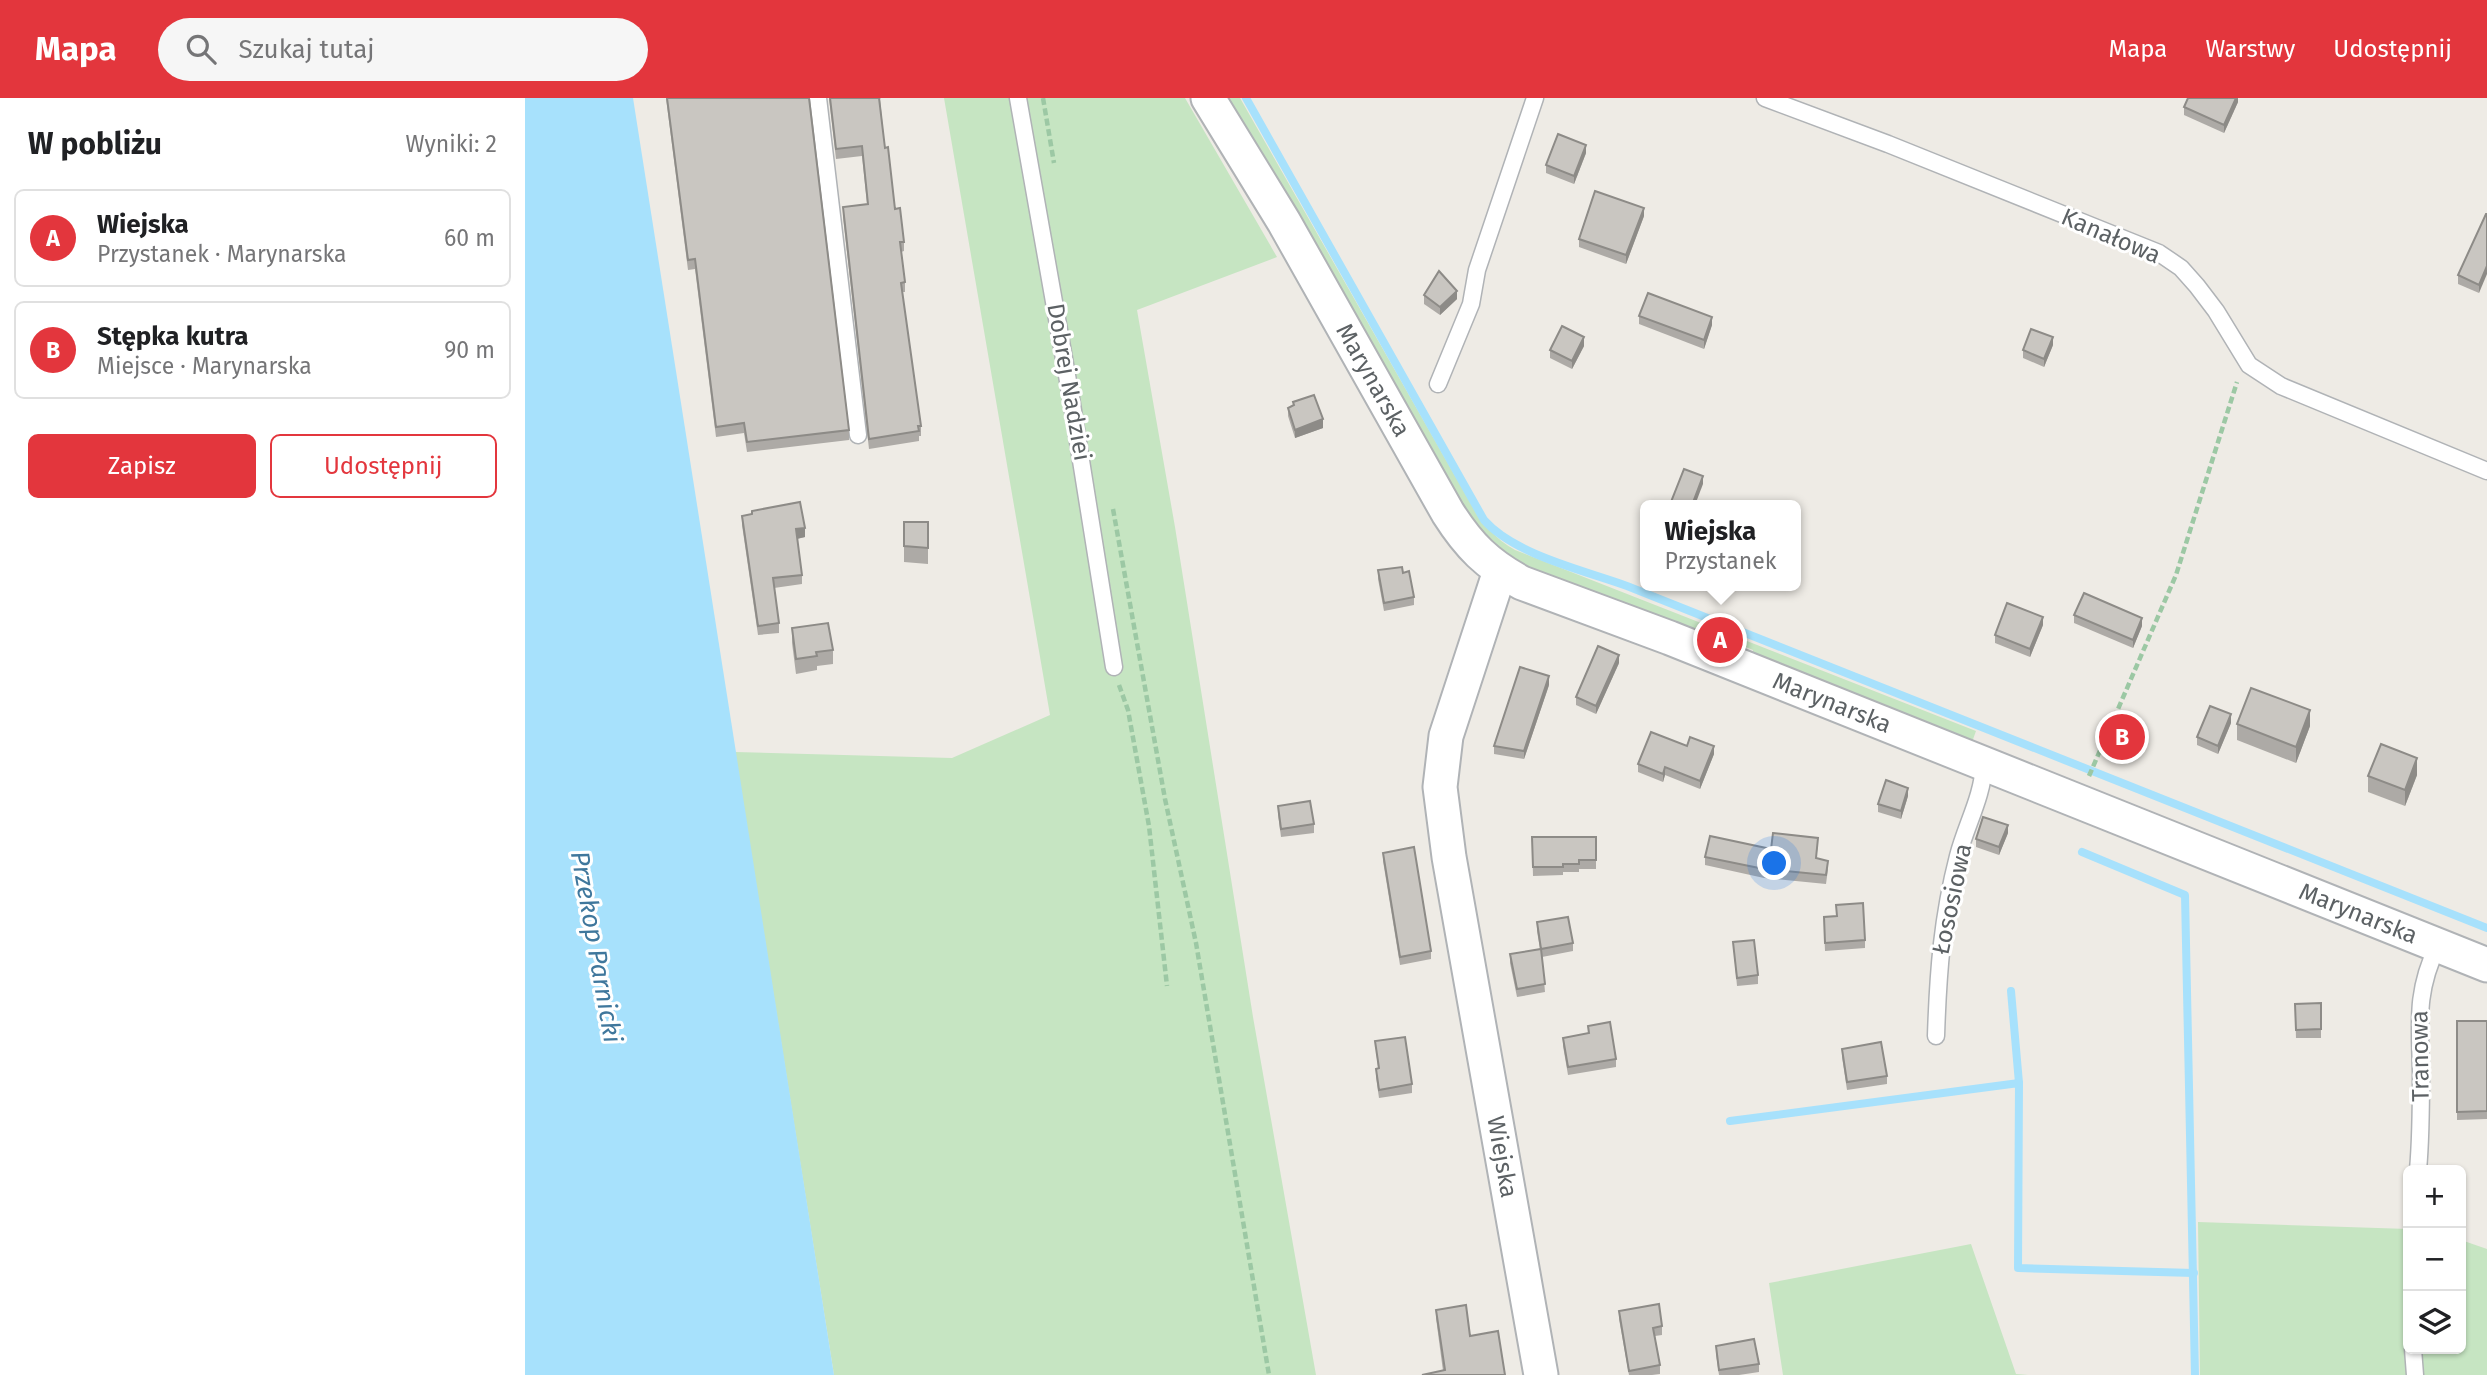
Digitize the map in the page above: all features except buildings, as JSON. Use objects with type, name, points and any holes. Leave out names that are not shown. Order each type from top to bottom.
[{"type":"street","name":"Marynarska","points":[[1207,98],[1284,222],[1448,513],[1472,547],[1500,571],[1522,583],[1670,638],[2487,965]]},
{"type":"street","name":"Wiejska","points":[[1500,571],[1446,736],[1440,788],[1451,871],[1541,1375]]},
{"type":"lane","points":[[818,98],[858,435]]},
{"type":"lane","name":"Dobrej Nadziei","points":[[1018,98],[1067,371],[1114,667]]},
{"type":"lane","points":[[1438,384],[1471,303],[1477,270],[1535,98]]},
{"type":"lane","name":"Kanałowa","points":[[1765,98],[1888,144],[2159,254],[2181,268],[2197,286],[2216,311],[2249,365],[2281,386],[2487,471]]},
{"type":"lane","name":"Łososiowa","points":[[1936,1036],[1938,972],[1944,917],[1959,854],[1984,780],[1984,764]]},
{"type":"lane","name":"Tranowa","points":[[2418,1165],[2421,1103],[2419,999],[2424,976],[2438,945]]},
{"type":"lane","points":[[2413,1354],[2415,1375]]},
{"type":"path","points":[[1044,98],[1055,172]]},
{"type":"path","points":[[2087,781],[2176,575],[2237,384],[2249,365]]},
{"type":"path","points":[[1111,499],[1165,799],[1196,943],[1269,1375]]},
{"type":"path","points":[[1114,667],[1128,710],[1149,826],[1167,986]]},
{"type":"green space","points":[[944,98],[1185,98],[1277,257],[1137,310],[1175,527],[1253,1017],[1316,1375],[834,1375],[735,752],[952,758],[1050,715]]},
{"type":"green space","points":[[1223,98],[1240,98],[1467,496],[1486,526],[1504,543],[1515,550],[1976,731],[1971,745],[1752,656],[1753,650],[1697,627],[1694,633],[1594,595],[1508,558],[1478,531]]},
{"type":"green space","points":[[2198,1222],[2403,1229],[2403,1354],[2466,1354],[2466,1242],[2487,1249],[2487,1375],[2200,1375]]},
{"type":"green space","points":[[1971,1244],[2016,1374],[2028,1375],[1783,1375],[1769,1283]]},
{"type":"water","name":"Przekop Parnicki","points":[[525,98],[633,98],[834,1375],[525,1375]]},
{"type":"waterway","points":[[1246,98],[1484,520],[1513,543],[2487,928]]},
{"type":"waterway","points":[[2082,852],[2185,895],[2195,1375]]},
{"type":"waterway","points":[[2011,991],[2019,1083]]},
{"type":"waterway","points":[[1730,1121],[2019,1083],[2018,1268],[2194,1273]]},
{"type":"place","name":"Wiejska","points":[[1720,640]]},
{"type":"place","name":"Stępka kutra","points":[[2122,737]]}]
